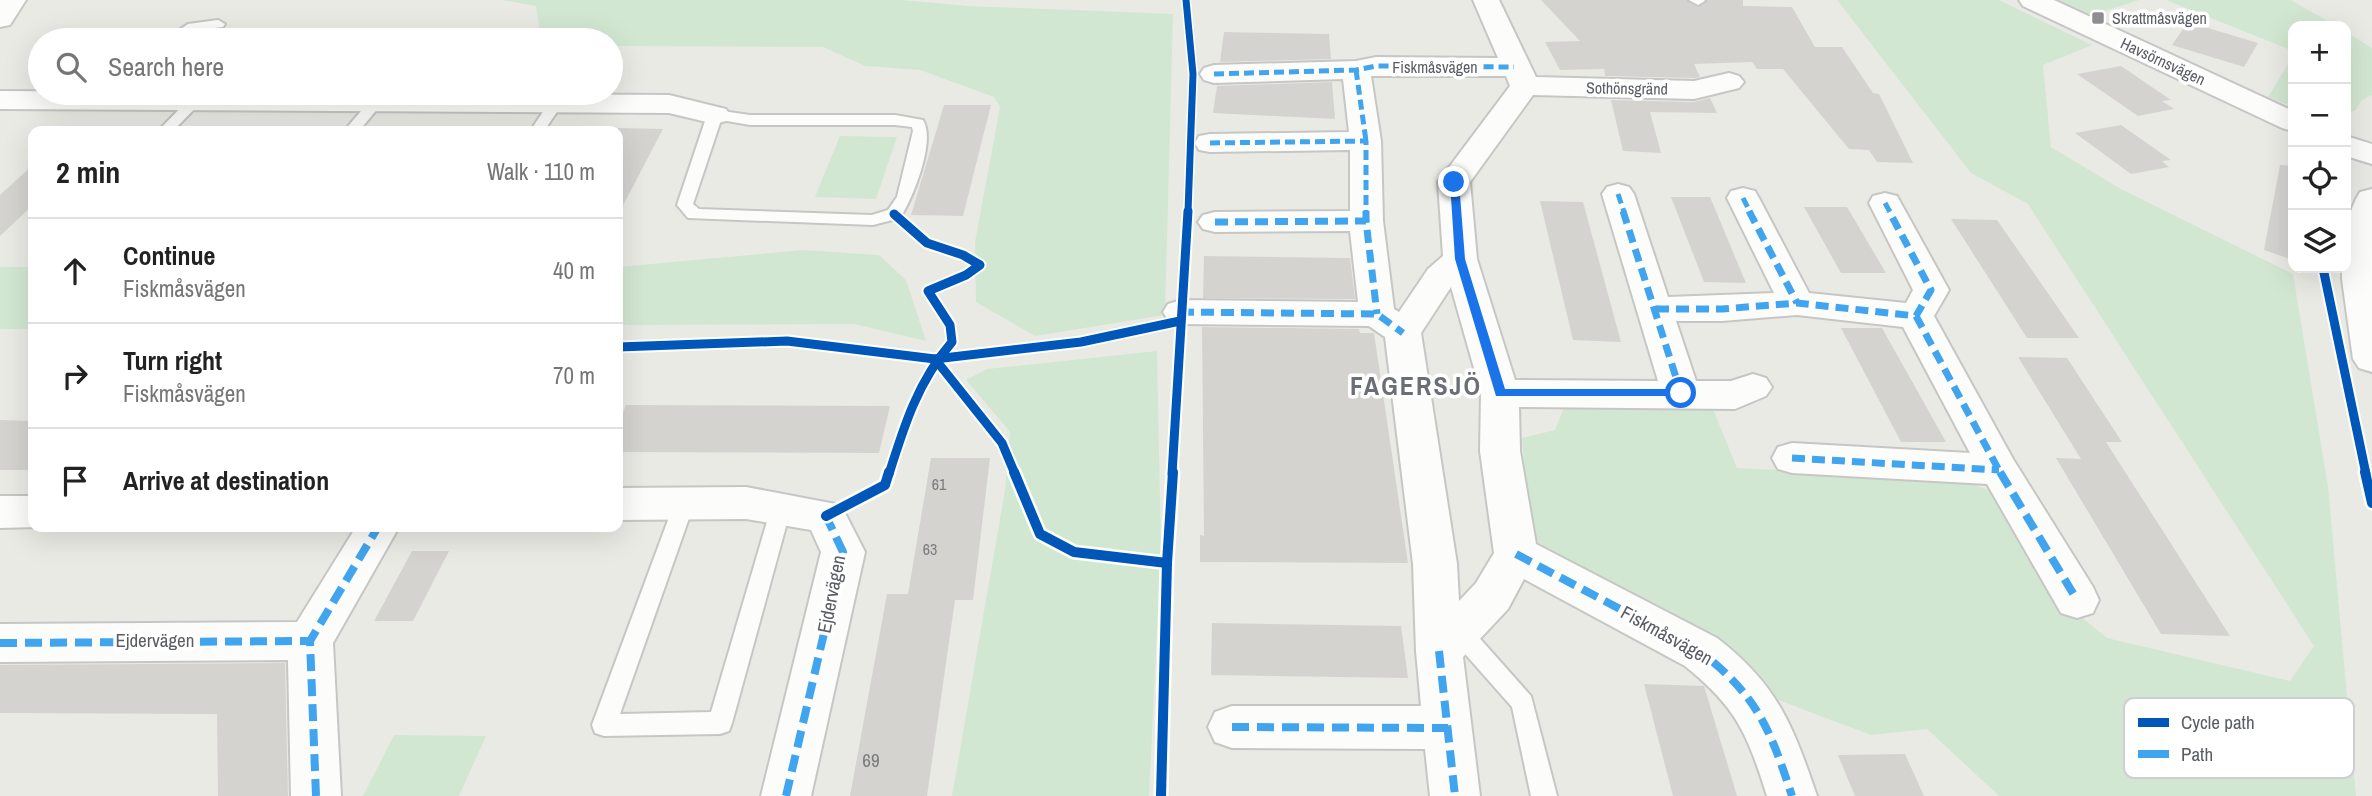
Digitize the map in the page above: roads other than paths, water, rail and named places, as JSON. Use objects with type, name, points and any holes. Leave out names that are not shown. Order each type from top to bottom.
[{"type":"street","points":[[0,19],[13,0]]},
{"type":"street","points":[[1449,641],[1492,596],[1516,554],[1500,451],[1500,393],[1460,259],[1454,182],[1519,77],[1486,0]]},
{"type":"street","name":"Havsörnsvägen","points":[[2032,0],[2288,120]]},
{"type":"street","name":"Fiskmåsvägen","points":[[1214,74],[1356,70],[1377,66],[1519,77]]},
{"type":"street","points":[[1356,70],[1366,141],[1366,221],[1416,438],[1449,641],[1448,728],[1455,796]]},
{"type":"street","name":"Sothönsgränd","points":[[1519,77],[1695,90],[1729,82]]},
{"type":"street","points":[[0,100],[28,99]]},
{"type":"street","points":[[623,104],[669,104],[715,115]]},
{"type":"street","points":[[1210,143],[1366,141]]},
{"type":"street","points":[[2351,147],[2372,155]]},
{"type":"street","points":[[1618,194],[1681,393]]},
{"type":"street","points":[[1743,198],[1797,303]]},
{"type":"street","points":[[2372,199],[2365,217],[2360,283],[2364,326],[2372,359]]},
{"type":"street","points":[[1885,203],[1931,290],[1916,316]]},
{"type":"street","points":[[1215,222],[1366,221]]},
{"type":"street","points":[[1181,312],[1390,323],[1460,259]]},
{"type":"street","points":[[1656,309],[1722,309],[1797,303],[1916,316]]},
{"type":"street","points":[[1916,316],[1999,470],[2077,600]]},
{"type":"street","points":[[1500,393],[1735,395],[1753,387]]},
{"type":"street","points":[[1792,458],[1999,470]]},
{"type":"street","name":"Ejdervägen","points":[[623,504],[746,503],[826,516],[843,552],[786,796]]},
{"type":"street","points":[[0,512],[28,512]]},
{"type":"street","points":[[316,796],[310,641],[376,532]]},
{"type":"street","name":"Fiskmåsvägen","points":[[1516,554],[1701,652],[1727,671],[1750,695],[1768,726],[1792,796]]},
{"type":"street","name":"Ejdervägen","points":[[0,643],[310,641]]},
{"type":"street","points":[[1232,727],[1448,728]]},
{"type":"lane","points":[[188,28],[199,24],[218,24]]},
{"type":"lane","points":[[170,126],[191,105]]},
{"type":"lane","points":[[354,126],[367,105]]},
{"type":"lane","points":[[540,126],[555,105]]},
{"type":"lane","points":[[715,115],[750,120],[895,120],[918,123],[921,131],[905,197],[894,214],[873,220],[694,214],[685,205],[715,115]]},
{"type":"lane","points":[[684,503],[604,725],[720,723],[781,508]]},
{"type":"lane","points":[[1449,641],[1523,703],[1544,796]]},
{"type":"place","name":"Skrattmåsvägen","points":[[2098,18]]},
{"type":"district","name":"FAGERSJÖ","points":[[1416,385]]}]
